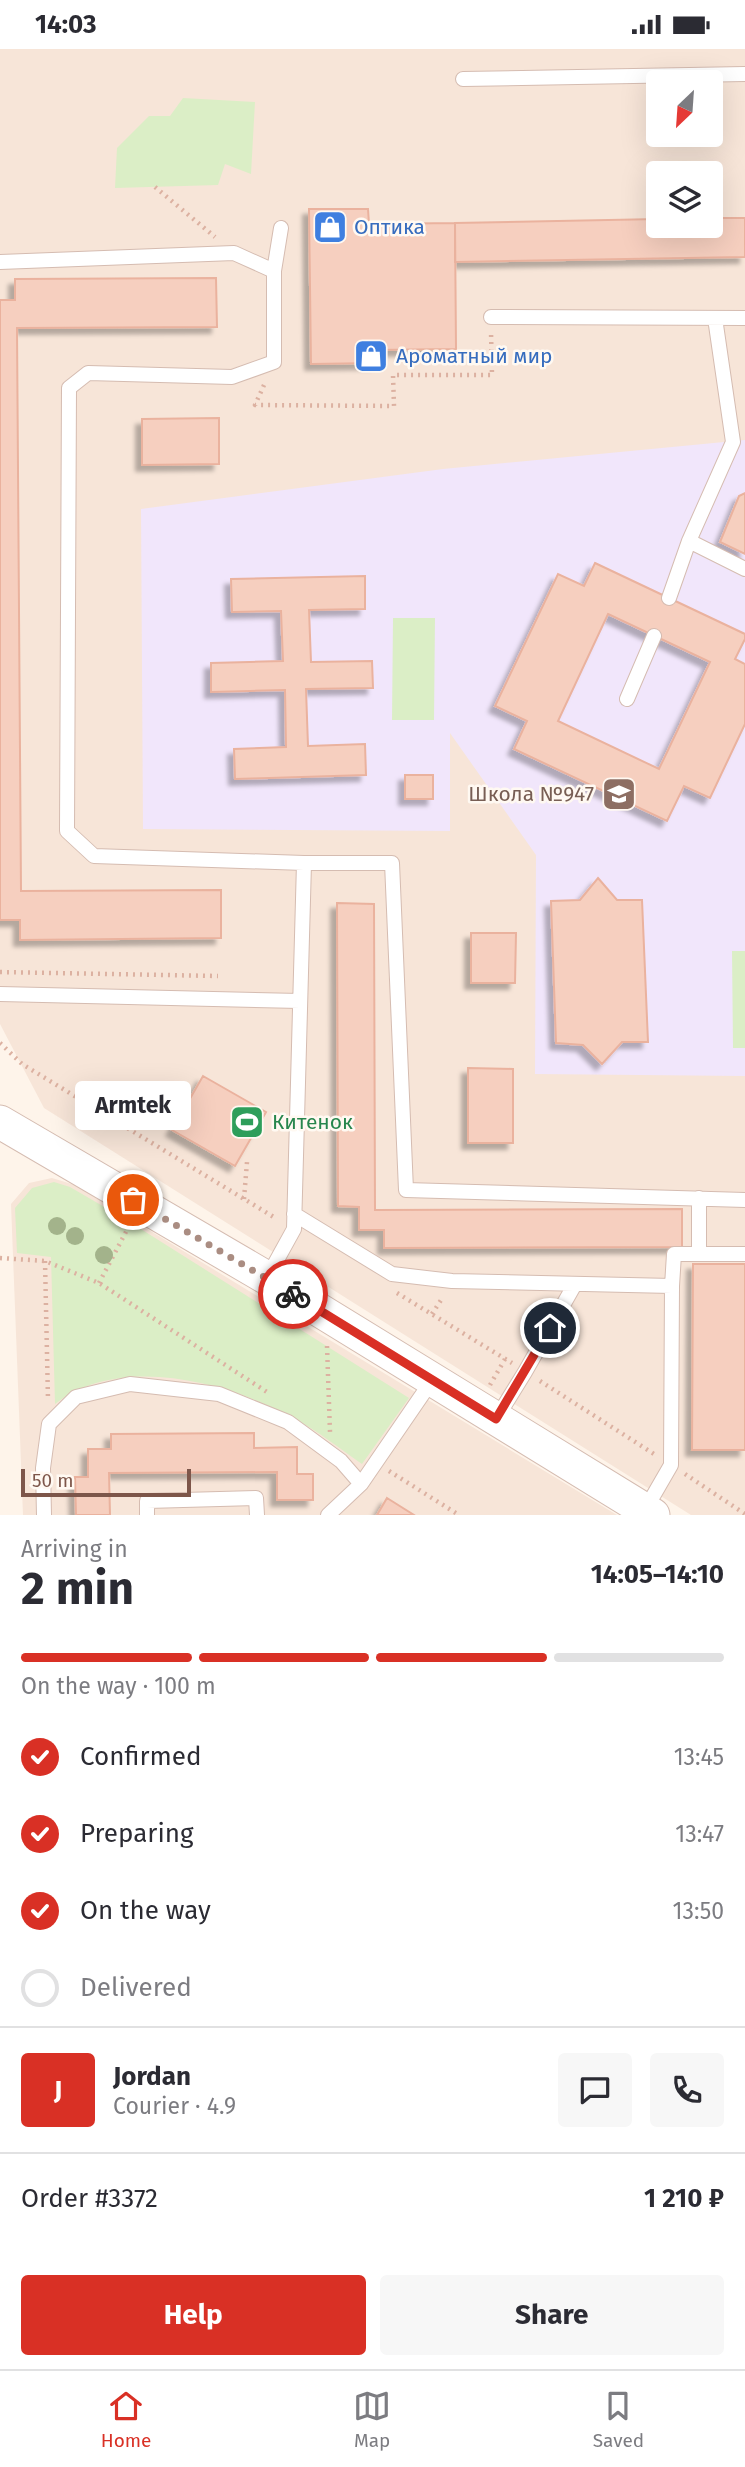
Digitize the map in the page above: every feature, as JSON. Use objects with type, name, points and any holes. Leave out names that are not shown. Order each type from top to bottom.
[{"type":"street","points":[[0,1122],[267,1277],[649,1513]]},
{"type":"lane","points":[[463,79],[745,74]]},
{"type":"lane","points":[[281,228],[274,271],[274,362],[232,377],[88,373],[69,388],[67,831],[94,856],[391,863],[406,1190],[745,1200]]},
{"type":"lane","points":[[0,262],[234,253],[274,271]]},
{"type":"lane","points":[[491,317],[745,318]]},
{"type":"lane","points":[[669,598],[689,541],[733,442],[715,318]]},
{"type":"lane","points":[[689,541],[745,569]]},
{"type":"lane","points":[[627,699],[654,636]]},
{"type":"lane","points":[[267,1277],[294,1229],[304,863]]},
{"type":"lane","points":[[0,994],[300,1001]]},
{"type":"lane","points":[[699,1198],[699,1254]]},
{"type":"lane","points":[[294,1214],[392,1274],[452,1281],[672,1286]]},
{"type":"lane","points":[[649,1513],[671,1465],[674,1254],[745,1254]]},
{"type":"lane","points":[[496,1419],[575,1284]]},
{"type":"lane","points":[[328,1515],[360,1485],[433,1379]]},
{"type":"lane","points":[[44,1515],[43,1468],[49,1424],[76,1397],[130,1384],[219,1394],[288,1422],[341,1461],[360,1485]]},
{"type":"lane","points":[[147,1515],[147,1501],[256,1498],[257,1515]]},
{"type":"path","points":[[155,187],[234,253]]},
{"type":"path","points":[[274,362],[255,405],[394,406],[393,375],[492,375],[491,317]]},
{"type":"path","points":[[0,972],[218,976]]},
{"type":"path","points":[[244,1199],[247,1163]]},
{"type":"path","points":[[99,1283],[133,1218]]},
{"type":"path","points":[[0,1258],[45,1261],[99,1283],[272,1395]]},
{"type":"path","points":[[45,1261],[49,1424]]},
{"type":"path","points":[[318,1425],[330,1433],[326,1339]]},
{"type":"path","points":[[375,1463],[459,1515]]},
{"type":"shaded area","points":[[0,49],[745,49],[745,1515],[691,1515],[44,1108],[0,1024]]},
{"type":"shaded area","name":"Школа №947","points":[[745,440],[745,1076],[535,1074],[536,855],[450,733],[450,831],[143,829],[141,509],[443,469]]},
{"type":"shaded area","points":[[52,1178],[75,1185],[617,1515],[23,1515],[11,1204],[29,1183]]},
{"type":"green space","points":[[183,98],[255,102],[251,174],[225,164],[218,185],[115,188],[117,148],[149,116],[170,116]]},
{"type":"green space","points":[[393,618],[435,618],[434,720],[392,720]]},
{"type":"green space","points":[[732,951],[745,951],[745,1048],[733,1048]]},
{"type":"green space","points":[[54,1182],[70,1187],[125,1219],[409,1398],[362,1464],[295,1419],[239,1394],[207,1385],[142,1377],[111,1380],[82,1388],[55,1404],[51,1257],[17,1253],[15,1208],[32,1188]]},
{"type":"building","points":[[309,209],[368,209],[369,224],[455,223],[456,349],[377,350],[377,363],[311,364]]},
{"type":"building","points":[[723,218],[745,218],[745,257],[455,262],[455,223],[646,219],[646,238],[723,238]]},
{"type":"building","points":[[216,278],[217,327],[17,328],[21,891],[221,890],[221,938],[20,940],[20,920],[0,920],[0,300],[15,300],[15,279]]},
{"type":"building","points":[[219,418],[219,464],[142,465],[142,419]]},
{"type":"building","points":[[745,493],[745,554],[720,542],[739,496]]},
{"type":"building","points":[[595,563],[745,634],[735,659],[745,664],[745,724],[710,798],[684,786],[667,821],[514,749],[527,721],[495,706],[558,574],[584,586]],"holes":[[[608,614],[710,662],[659,769],[558,721]]]},
{"type":"building","points":[[365,576],[365,609],[309,610],[311,662],[372,661],[373,688],[306,689],[308,746],[365,744],[366,775],[235,779],[234,749],[286,747],[285,690],[211,692],[211,663],[283,661],[281,611],[232,612],[231,579]]},
{"type":"building","points":[[405,775],[433,775],[433,799],[405,799]]},
{"type":"building","points":[[598,878],[617,900],[642,900],[648,1042],[622,1042],[602,1064],[583,1045],[556,1043],[551,901],[580,900]]},
{"type":"building","points":[[337,903],[374,904],[375,1210],[682,1209],[682,1247],[384,1248],[384,1230],[359,1230],[359,1207],[338,1206]]},
{"type":"building","points":[[471,933],[516,933],[515,983],[471,983]]},
{"type":"building","points":[[468,1068],[513,1069],[513,1143],[468,1143]]},
{"type":"building","points":[[203,1076],[266,1112],[235,1166],[172,1130]]},
{"type":"building","points":[[693,1264],[745,1264],[745,1450],[692,1450]]},
{"type":"building","points":[[254,1433],[254,1448],[297,1447],[297,1474],[313,1474],[313,1500],[277,1500],[277,1472],[109,1473],[110,1515],[76,1515],[75,1477],[88,1477],[88,1449],[111,1449],[111,1434]]},
{"type":"building","points":[[387,1498],[414,1515],[377,1515]]},
{"type":"way so far","points":[[133,1200],[293,1294]]},
{"type":"place","name":"Оптика","points":[[330,227]]},
{"type":"place","name":"Ароматный мир","points":[[371,356]]},
{"type":"place","name":"Школа №947","points":[[619,794]]},
{"type":"place","name":"Китенок","points":[[247,1122]]},
{"type":"place","name":"Armtek","points":[[133,1200]]},
{"type":"route","points":[[293,1294],[496,1419],[550,1328]]}]
